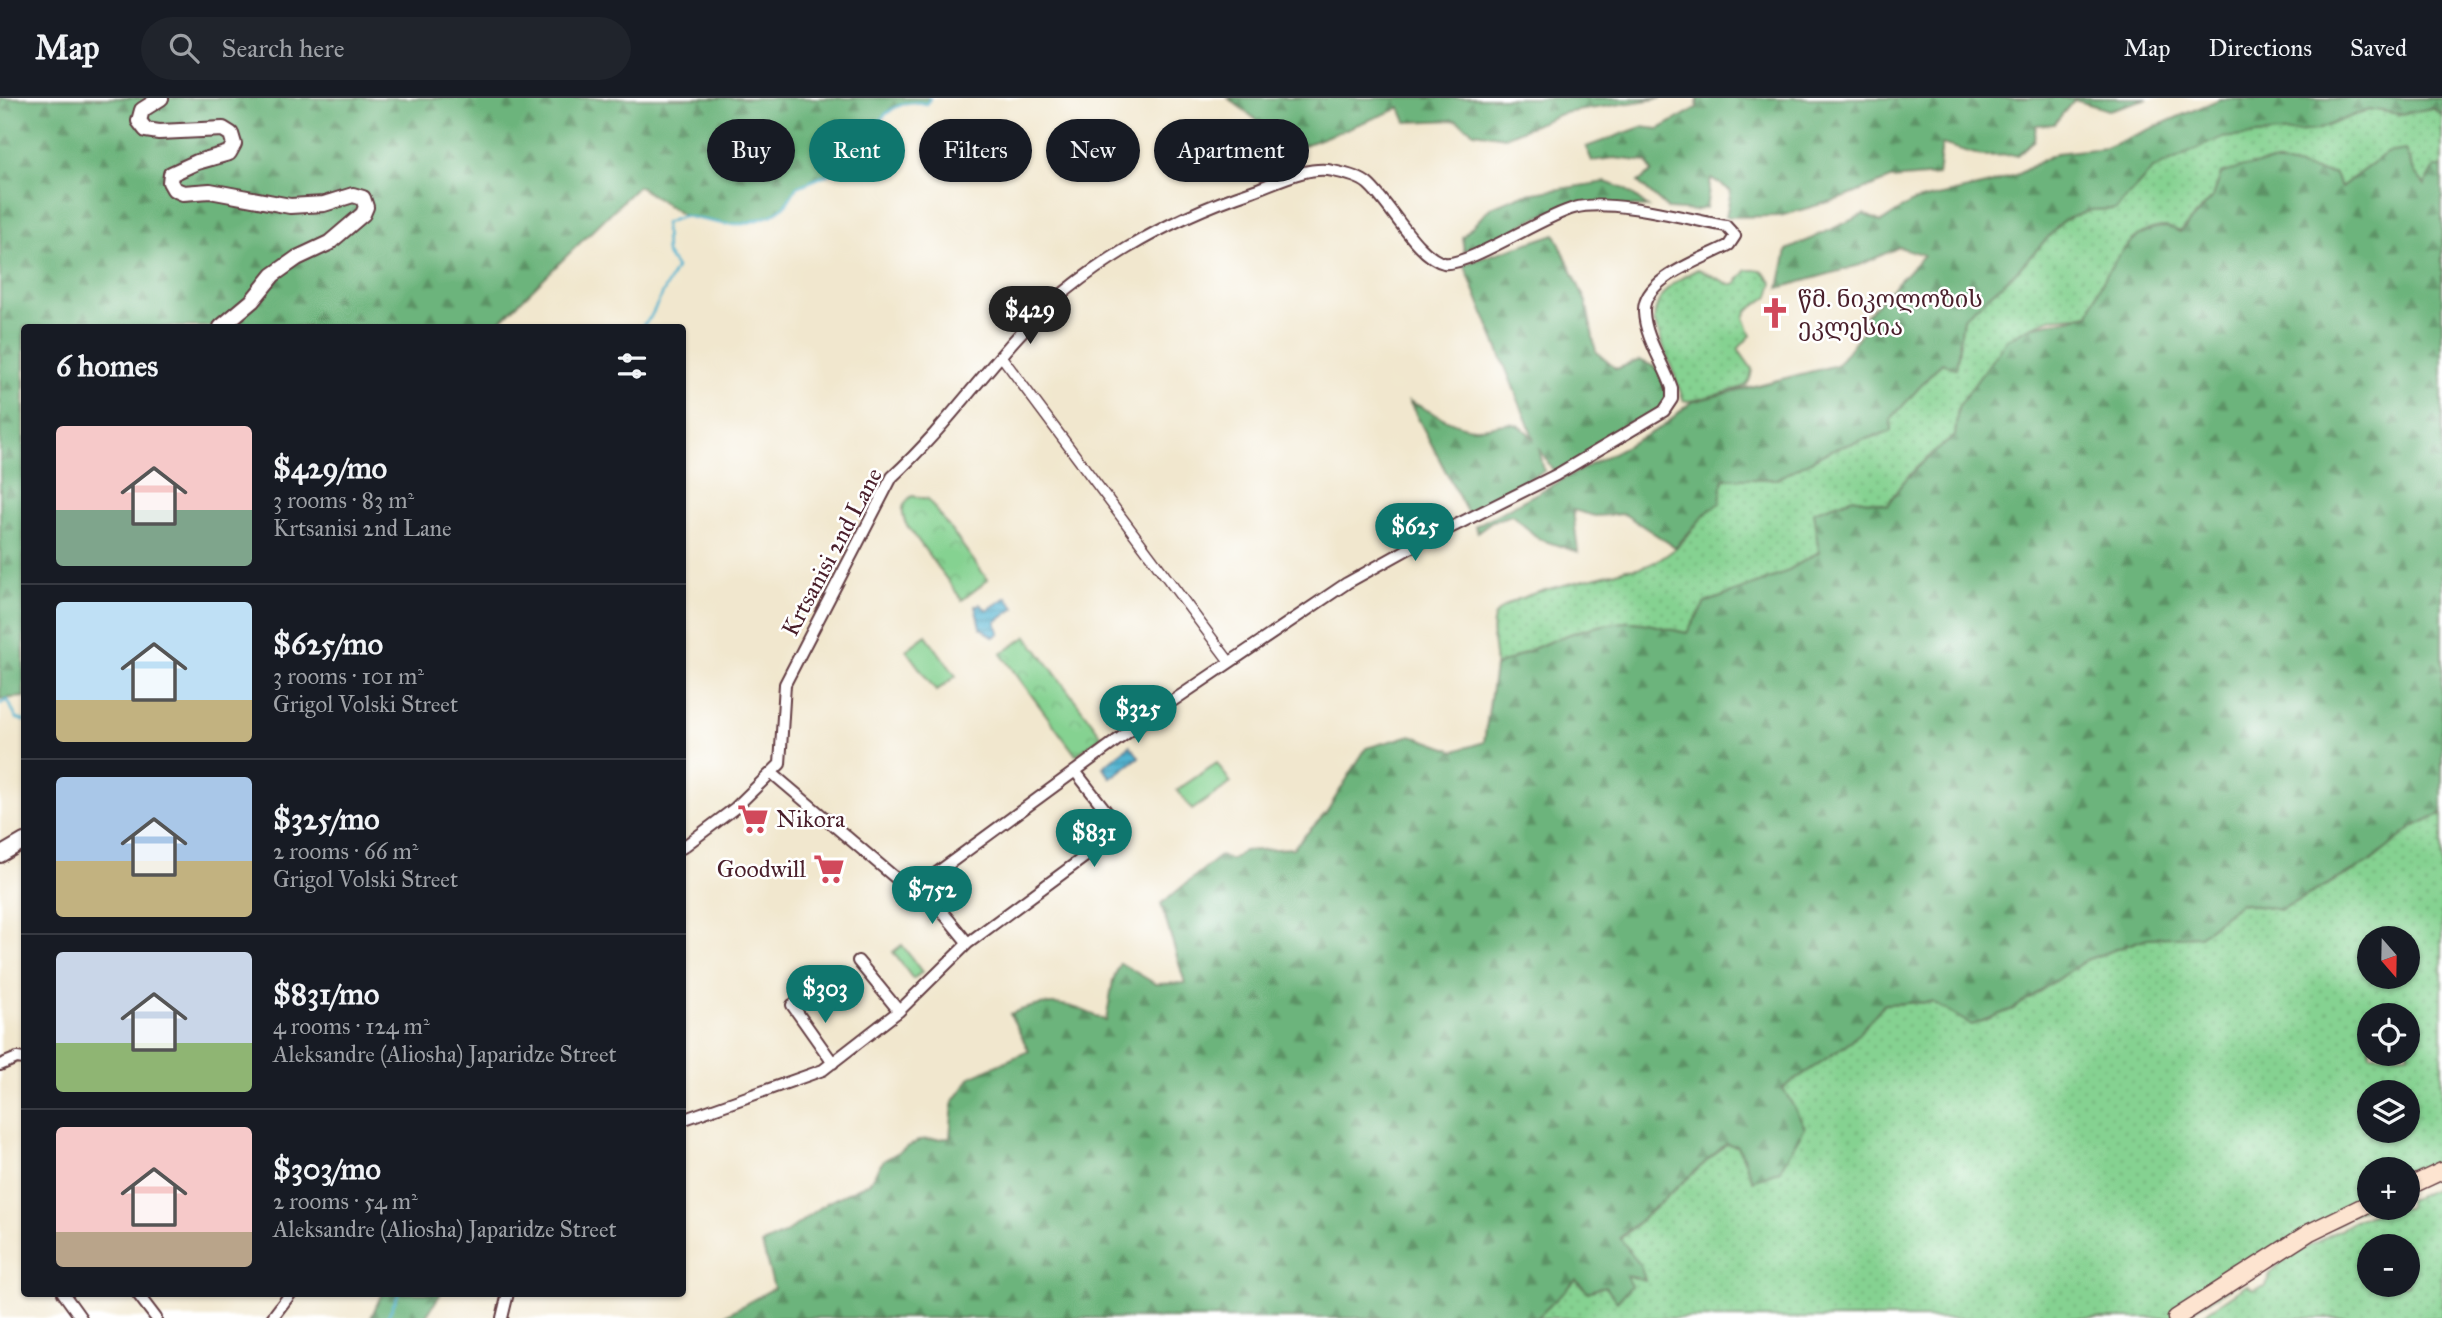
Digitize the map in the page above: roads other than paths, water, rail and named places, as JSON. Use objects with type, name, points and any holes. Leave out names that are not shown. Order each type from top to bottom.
[{"type":"main road","points":[[2420,1181],[2442,1171]]},
{"type":"main road","points":[[2176,1318],[2309,1232],[2357,1209]]},
{"type":"street","points":[[161,98],[142,110],[139,121],[146,130],[159,132],[223,129],[231,134],[234,144],[229,153],[197,162],[171,174],[170,181],[174,189],[183,193],[210,191],[290,206],[324,204],[353,195],[363,198],[366,207],[363,214],[329,243],[297,258],[274,275],[252,301],[224,324]]},
{"type":"street","name":"Krtsanisi 2nd Lane","points":[[773,774],[780,764],[782,751],[785,684],[892,477],[920,451],[1021,332],[1071,288],[1142,241],[1210,204],[1307,172],[1331,170],[1366,181],[1429,257],[1445,263],[1460,262],[1533,224],[1576,207],[1606,205],[1726,226],[1735,236],[1728,245],[1658,282],[1647,296],[1643,312],[1672,388],[1672,399],[1664,411],[1556,475],[1410,548],[1347,583],[1229,661]]},
{"type":"street","points":[[916,888],[1229,661],[1001,356]]},
{"type":"street","points":[[686,1119],[741,1101],[763,1089],[802,1080],[833,1063],[899,1010],[968,943],[1121,830],[1075,771]]},
{"type":"street","points":[[686,845],[773,774],[905,886],[916,888],[968,943]]},
{"type":"street","points":[[0,855],[21,843]]},
{"type":"street","points":[[858,961],[899,1010]]},
{"type":"street","points":[[792,1005],[833,1063]]},
{"type":"street","points":[[0,1065],[21,1059]]},
{"type":"street","points":[[66,1297],[81,1318]]},
{"type":"street","points":[[140,1297],[156,1318]]},
{"type":"street","points":[[272,1318],[288,1297]]},
{"type":"street","points":[[502,1318],[508,1297]]},
{"type":"water","points":[[1007,597],[1015,608],[996,622],[1000,634],[993,637],[980,627],[975,606],[980,604],[987,610]]},
{"type":"water","points":[[1130,745],[1139,757],[1111,778],[1103,767]]},
{"type":"waterway","points":[[644,324],[650,318],[676,268],[666,253],[665,223],[684,216],[724,224],[744,224],[772,215],[785,206],[797,187],[831,173],[841,160],[873,137],[880,120],[886,114],[909,103],[927,104],[930,98]]},
{"type":"waterway","points":[[0,704],[8,700],[16,718],[21,720]]},
{"type":"waterway","points":[[387,1318],[397,1297]]},
{"type":"place","name":"წმ. ნიკოლოზის ეკლესია","points":[[1775,313]]},
{"type":"place","name":"Nikora","points":[[753,819]]},
{"type":"place","name":"Goodwill","points":[[829,869]]}]
